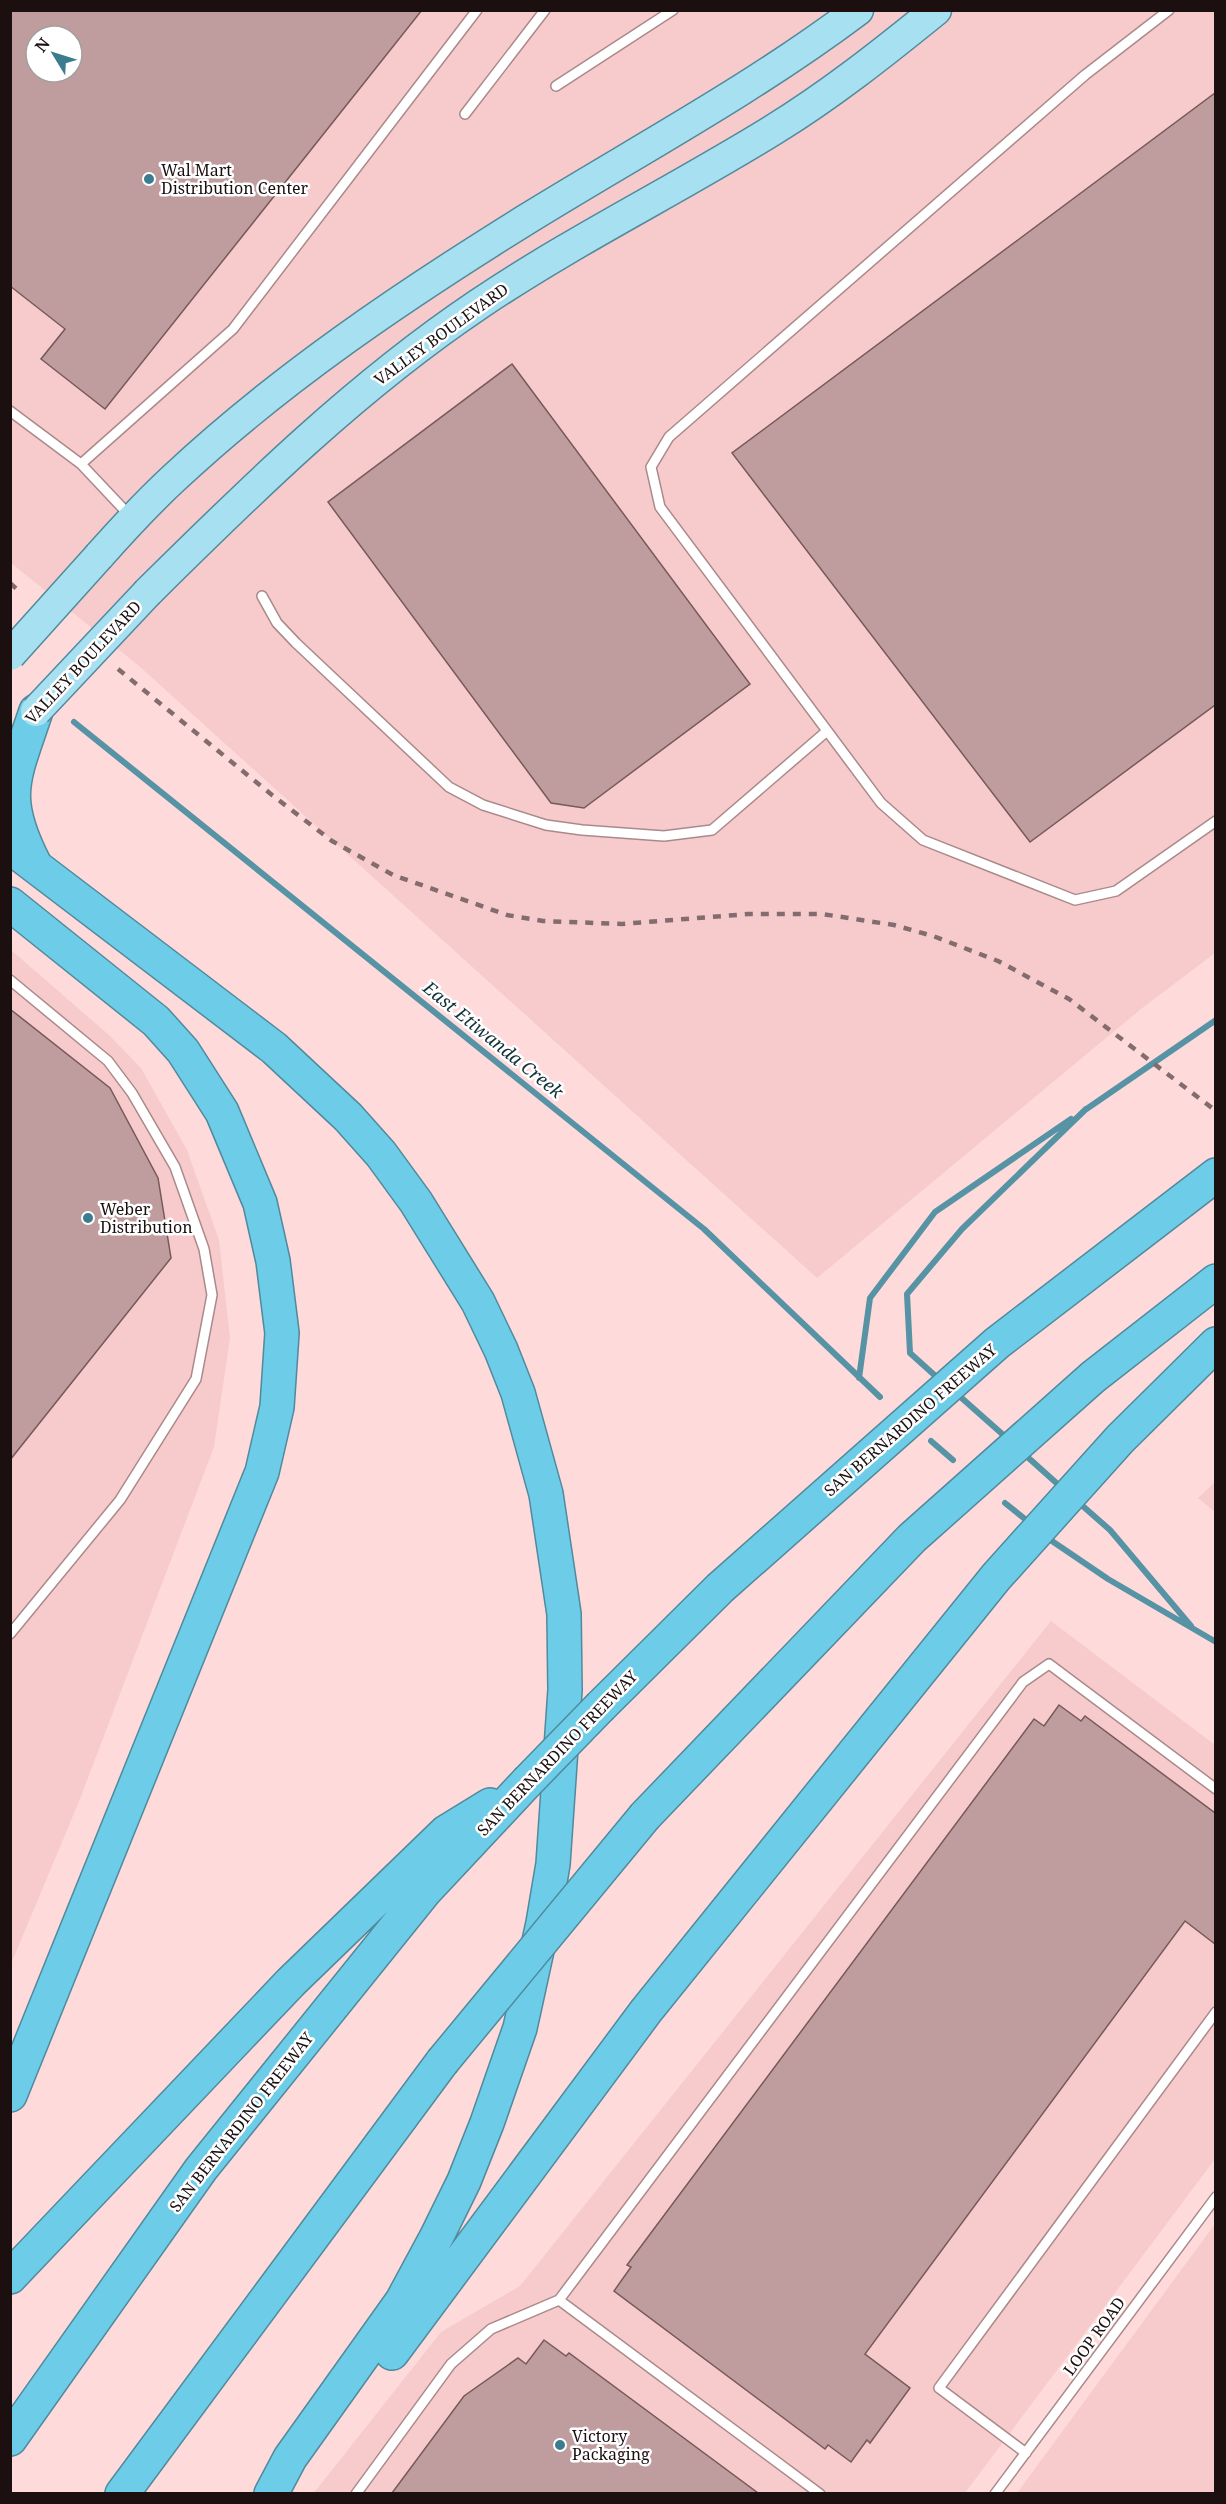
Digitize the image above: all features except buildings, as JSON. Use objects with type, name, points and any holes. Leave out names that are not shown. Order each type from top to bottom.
[{"type":"highway","points":[[36,711],[14,778],[12,798],[23,856],[253,1031],[303,1073],[348,1117],[381,1154],[416,1202],[478,1302],[518,1393],[546,1494],[564,1614],[565,1690],[553,1864],[543,1923],[520,2028],[503,2080],[464,2181],[402,2301],[290,2458],[271,2493]]},
{"type":"highway","points":[[10,904],[156,1021],[183,1051],[200,1077],[222,1112],[260,1203],[273,1261],[282,1333],[277,1407],[262,1472],[10,2095]]},
{"type":"highway","name":"SAN BERNARDINO FREEWAY","points":[[10,2439],[201,2169],[425,1891],[527,1782],[720,1588],[997,1342],[1215,1175]]},
{"type":"highway","points":[[122,2493],[442,2062],[645,1816],[912,1538],[1093,1377],[1215,1281]]},
{"type":"highway","points":[[282,2493],[435,2297],[646,2011],[996,1576],[1120,1439],[1215,1344]]},
{"type":"highway","points":[[10,2277],[291,1982],[446,1832],[527,1782]]},
{"type":"main road","points":[[10,655],[133,519],[207,447],[319,357],[383,312],[528,218],[770,74],[858,10]]},
{"type":"main road","name":"VALLEY BOULEVARD","points":[[10,740],[148,592],[342,407],[418,348],[551,256],[775,129],[873,61],[936,10]]},
{"type":"lane","points":[[81,464],[233,329],[477,10]]},
{"type":"lane","points":[[465,114],[545,10]]},
{"type":"lane","points":[[556,86],[673,10]]},
{"type":"lane","points":[[1169,10],[1085,75],[669,437],[651,467],[660,507],[881,803],[923,840],[1076,900],[1116,891],[1215,821]]},
{"type":"lane","points":[[10,411],[81,464],[133,519]]},
{"type":"lane","points":[[262,596],[277,623],[296,643],[448,787],[483,805],[546,825],[664,836],[712,830],[827,731]]},
{"type":"lane","points":[[10,980],[108,1061],[132,1093],[175,1167],[204,1249],[212,1295],[196,1379],[120,1500],[10,1634]]},
{"type":"lane","points":[[356,2493],[451,2364],[491,2329],[559,2300],[1023,1682],[1049,1664],[1215,1789]]},
{"type":"lane","points":[[1026,2453],[939,2388],[1215,2012]]},
{"type":"lane","name":"LOOP ROAD","points":[[995,2493],[1215,2197]]},
{"type":"lane","points":[[559,2300],[820,2493]]},
{"type":"shaded area","points":[[10,11],[1215,11],[1215,953],[1141,1009],[817,1278],[139,666],[11,563]]},
{"type":"shaded area","points":[[11,950],[109,1035],[141,1068],[187,1150],[219,1240],[230,1338],[214,1447],[80,1799],[11,1964]]},
{"type":"shaded area","points":[[1215,1482],[1215,1512],[1198,1498]]},
{"type":"shaded area","points":[[1051,1621],[1215,1745],[1215,2159],[965,2493],[313,2494],[441,2332],[520,2286]]},
{"type":"shaded area","points":[[1215,2224],[1215,2493],[1017,2493]]},
{"type":"waterway","name":"East Etiwanda Creek","points":[[74,722],[704,1229],[880,1397]]},
{"type":"waterway","points":[[1085,1110],[1216,1020]]},
{"type":"waterway","points":[[941,1381],[910,1353],[907,1294],[962,1229],[1086,1109]]},
{"type":"waterway","points":[[859,1378],[870,1298],[935,1212],[1071,1119]]},
{"type":"waterway","points":[[956,1393],[1009,1440]]},
{"type":"waterway","name":"East Etiwanda Creek","points":[[931,1441],[953,1460]]},
{"type":"waterway","points":[[1023,1453],[1062,1488]]},
{"type":"waterway","points":[[1077,1501],[1110,1530],[1191,1626]]},
{"type":"waterway","name":"East Etiwanda Creek","points":[[1005,1503],[1025,1519]]},
{"type":"waterway","name":"East Etiwanda Creek","points":[[1049,1539],[1108,1579],[1216,1642]]},
{"type":"railway","points":[[10,583],[19,591]]},
{"type":"railway","points":[[118,669],[332,841],[393,875],[507,915],[543,921],[622,924],[748,914],[822,914],[894,925],[933,936],[998,961],[1069,999],[1216,1111]]},
{"type":"place","name":"Wal Mart Distribution Center","points":[[149,179]]},
{"type":"place","name":"Weber Distribution","points":[[88,1218]]},
{"type":"place","name":"Victory Packaging","points":[[560,2445]]}]
